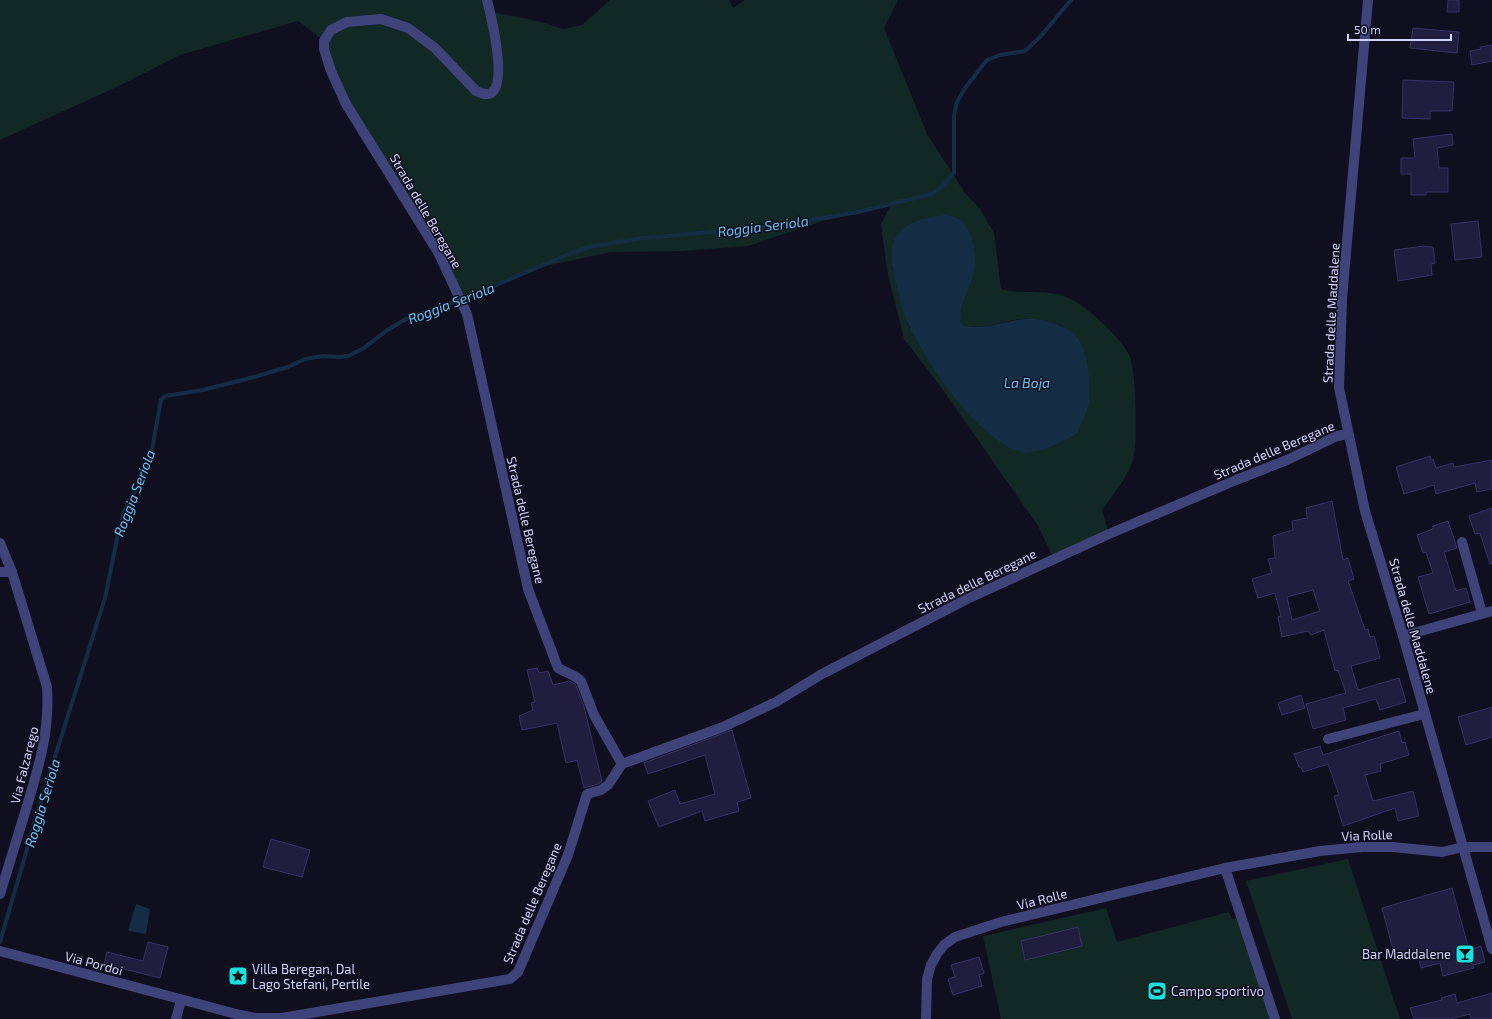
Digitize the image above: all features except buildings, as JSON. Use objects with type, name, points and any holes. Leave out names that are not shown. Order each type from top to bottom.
[{"type":"street","name":"Strada delle Beregane","points":[[487,0],[498,60],[497,86],[491,93],[484,94],[476,92],[435,48],[408,28],[381,19],[347,22],[331,30],[324,41],[324,49],[331,71],[346,104],[438,252],[467,314],[528,589],[558,668],[576,676],[581,681],[594,715],[622,764]]},
{"type":"street","name":"Strada delle Maddalene","points":[[1368,0],[1342,299],[1339,388],[1365,511],[1403,636],[1492,949]]},
{"type":"street","name":"Strada delle Beregane","points":[[181,1000],[256,1018],[282,1018],[510,979],[518,972],[568,855],[587,794],[601,790],[608,784],[622,764],[723,727],[776,702],[822,674],[982,592],[1116,531],[1287,460],[1337,436],[1348,434]]},
{"type":"street","points":[[1462,542],[1482,613]]},
{"type":"street","name":"Via Falzarego","points":[[0,543],[12,572],[48,687],[49,707],[47,732],[42,756],[0,894]]},
{"type":"street","points":[[0,572],[12,572]]},
{"type":"street","points":[[1403,636],[1492,611]]},
{"type":"street","name":"Strada delle Maddalene","points":[[1328,739],[1424,714]]},
{"type":"street","name":"Via Rolle","points":[[926,1019],[927,979],[931,965],[944,945],[955,938],[1001,922],[1225,868],[1320,851],[1393,847],[1442,852],[1463,847],[1492,847]]},
{"type":"street","points":[[1225,868],[1275,1019]]},
{"type":"street","name":"Via Pordoi","points":[[0,951],[181,1000]]},
{"type":"street","points":[[176,1019],[181,1000]]},
{"type":"green space","points":[[0,0],[487,0],[489,11],[541,22],[563,29],[582,25],[610,0],[729,0],[733,8],[745,0],[898,0],[884,28],[927,134],[965,193],[980,209],[994,233],[1001,289],[1016,292],[1040,292],[1064,296],[1092,313],[1111,331],[1126,349],[1132,365],[1136,408],[1135,452],[1133,460],[1123,480],[1102,510],[1109,534],[1054,559],[1038,526],[941,387],[904,339],[887,270],[881,224],[890,206],[823,221],[748,246],[684,251],[611,252],[546,266],[459,297],[346,104],[324,41],[298,21],[180,55],[121,85],[0,140]],"holes":[[[975,249],[971,282],[959,313],[961,324],[978,327],[1013,320],[1031,319],[1061,325],[1077,434],[1054,445],[1034,451],[935,368],[908,325],[892,267]]]},
{"type":"green space","points":[[1348,859],[1400,1019],[1292,1019],[1246,881]]},
{"type":"green space","name":"Campo sportivo","points":[[1106,908],[1117,942],[1229,912],[1232,919],[1241,917],[1271,1019],[1001,1019],[983,936]]},
{"type":"water","name":"La Boja","points":[[945,215],[960,220],[966,226],[973,241],[975,267],[971,283],[963,303],[960,318],[961,324],[977,327],[1021,319],[1036,319],[1057,324],[1075,335],[1079,340],[1087,361],[1090,396],[1087,411],[1077,434],[1041,450],[1026,453],[1020,452],[1004,444],[971,417],[941,380],[928,360],[905,317],[894,275],[892,252],[894,241],[902,229],[923,219]]},
{"type":"water","points":[[136,904],[150,909],[146,934],[128,931]]},
{"type":"waterway","name":"Roggia Seriola","points":[[0,942],[42,798],[105,598],[124,512],[143,476],[151,455],[161,400],[165,396],[203,390],[254,377],[288,367],[305,359],[323,356],[348,356],[364,348],[386,331],[404,320],[473,295],[571,253],[593,246],[644,238],[758,228],[858,212],[932,194],[943,186],[954,172],[954,116],[957,102],[965,88],[987,60],[1000,55],[1025,51],[1040,37],[1071,0]]},
{"type":"place","name":"Bar Maddalene","points":[[1465,954]]},
{"type":"place","name":"Villa Beregan, Dal Lago Stefani, Pertile","points":[[238,976]]},
{"type":"place","name":"Campo sportivo","points":[[1157,991]]}]
